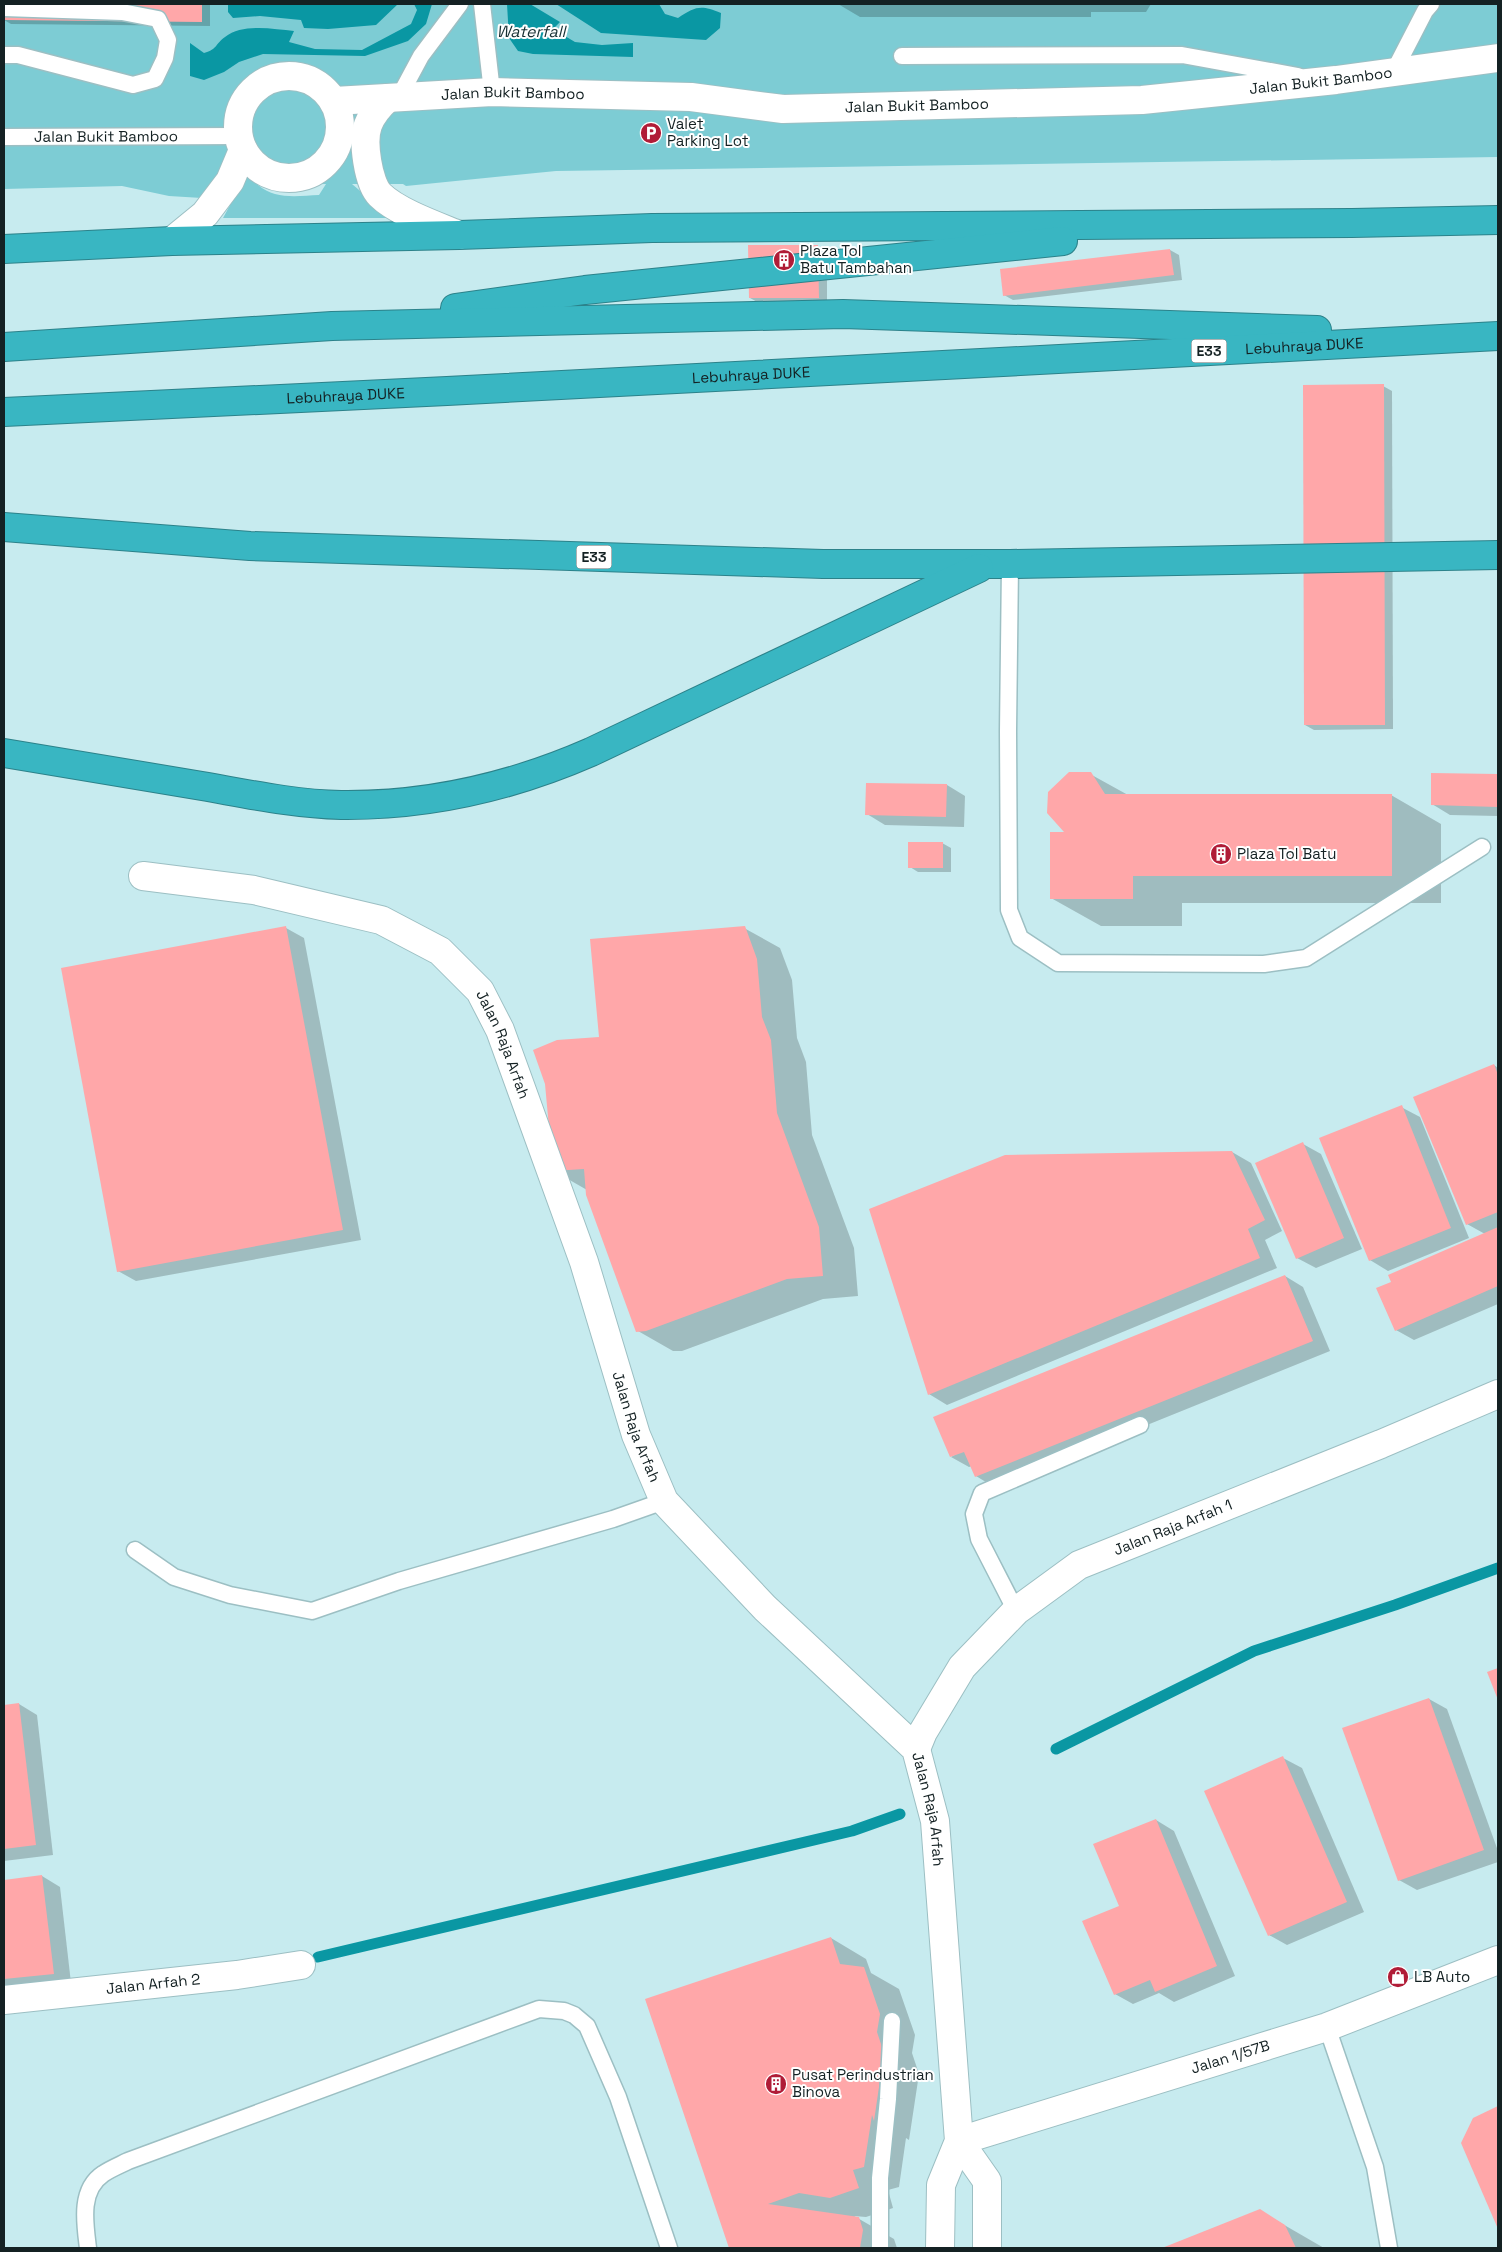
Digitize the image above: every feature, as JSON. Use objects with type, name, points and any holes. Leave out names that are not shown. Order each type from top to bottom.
[{"type":"highway","points":[[4,249],[172,241],[652,228],[1204,225],[1498,220]]},
{"type":"highway","points":[[332,326],[585,290],[980,251],[1204,225]]},
{"type":"highway","points":[[4,346],[332,326],[843,314],[1498,336]]},
{"type":"highway","name":"Lebuhraya DUKE","points":[[4,412],[437,392],[1498,336]]},
{"type":"highway","name":"E33","points":[[4,527],[250,546],[823,564],[998,564],[1498,555]]},
{"type":"highway","points":[[4,753],[278,799],[341,804],[424,800],[490,788],[548,771],[998,564]]},
{"type":"street","name":"Jalan Bukit Bamboo","points":[[334,101],[492,92],[691,97],[783,109],[1142,100],[1325,81],[1498,58]]},
{"type":"street","points":[[279,76],[295,76],[311,80],[324,88],[334,101],[340,117],[340,134],[335,150],[325,164],[310,173],[294,178],[279,177],[264,171],[252,162],[241,143],[238,120],[243,105],[252,92],[264,82],[279,76]]},
{"type":"street","points":[[380,195],[370,172],[366,149],[367,127],[375,111],[394,97]]},
{"type":"street","points":[[340,134],[359,172],[380,195],[414,217],[459,234]]},
{"type":"street","points":[[172,241],[210,208],[230,181],[241,143]]},
{"type":"street","name":"Jalan Raja Arfah","points":[[143,876],[254,890],[382,920],[440,951],[480,991],[500,1030],[584,1262],[636,1435],[664,1501],[765,1608],[916,1750],[935,1821],[959,2141],[941,2185],[940,2248]]},
{"type":"street","name":"Jalan Raja Arfah 1","points":[[916,1750],[923,1732],[962,1667],[1016,1612],[1079,1565],[1372,1448],[1498,1394]]},
{"type":"street","name":"Jalan 1/57B","points":[[959,2141],[1327,2027],[1498,1960]]},
{"type":"street","name":"Jalan Arfah 2","points":[[4,2000],[237,1975],[301,1966]]},
{"type":"street","points":[[959,2141],[987,2181],[986,2248]]},
{"type":"lane","points":[[394,97],[421,56],[460,4]]},
{"type":"lane","points":[[482,4],[492,92]]},
{"type":"lane","points":[[1394,71],[1425,11],[1431,4]]},
{"type":"lane","points":[[4,8],[122,12],[158,19],[168,40],[165,58],[155,79],[133,85],[18,55],[4,55]]},
{"type":"lane","points":[[902,56],[1182,55],[1325,81]]},
{"type":"lane","name":"Jalan Bukit Bamboo","points":[[4,137],[241,143]]},
{"type":"lane","points":[[998,564],[1008,731],[1009,910],[1020,938],[1058,963],[1264,964],[1306,958],[1482,847]]},
{"type":"lane","points":[[1016,1612],[979,1539],[974,1514],[982,1493],[1140,1425]]},
{"type":"lane","points":[[135,1550],[174,1577],[230,1595],[312,1612],[400,1580],[614,1519],[664,1501]]},
{"type":"lane","points":[[88,2248],[85,2216],[87,2194],[101,2175],[128,2161],[539,2009],[564,2011],[574,2015],[587,2026],[618,2097],[669,2248]]},
{"type":"lane","points":[[880,2248],[880,2178],[888,2099],[892,2021]]},
{"type":"lane","points":[[1327,2027],[1375,2167],[1389,2248]]},
{"type":"shaded area","points":[[4,4],[1498,4],[1498,157],[556,171],[406,186],[403,184],[352,184],[392,218],[223,218],[241,185],[202,198],[169,196],[122,186],[4,189]],"holes":[[[326,184],[319,195],[279,195],[265,190],[258,185]]]},
{"type":"water","points":[[228,4],[398,4],[376,25],[328,29],[304,28],[301,20],[260,16],[233,18],[228,12]]},
{"type":"water","points":[[414,4],[432,4],[426,24],[408,41],[365,56],[263,54],[239,62],[224,72],[204,80],[190,76],[190,43],[204,53],[212,50],[232,33],[249,28],[268,28],[294,31],[289,42],[315,49],[362,50],[411,24],[417,10]]},
{"type":"water","name":"Waterfall","points":[[507,4],[530,4],[560,22],[553,29],[575,42],[602,45],[633,43],[633,57],[533,54],[518,51],[509,38]]},
{"type":"water","points":[[556,4],[659,4],[665,14],[678,18],[694,9],[703,8],[721,13],[720,28],[706,40],[601,33]]},
{"type":"building","points":[[4,4],[202,4],[202,22],[4,20]]},
{"type":"building","name":"Plaza Tol Batu Tambahan","points":[[748,245],[818,245],[819,298],[749,298]]},
{"type":"building","points":[[1170,249],[1174,275],[1003,296],[1000,269]]},
{"type":"building","points":[[1384,384],[1385,725],[1304,725],[1303,385]]},
{"type":"building","name":"Plaza Tol Batu","points":[[1069,772],[1091,772],[1105,794],[1392,794],[1392,876],[1133,876],[1133,899],[1050,899],[1050,832],[1064,832],[1047,813],[1048,792]]},
{"type":"building","points":[[1431,773],[1498,774],[1498,807],[1431,805]]},
{"type":"building","points":[[866,783],[947,784],[946,817],[865,815]]},
{"type":"building","points":[[908,842],[943,842],[943,868],[908,868]]},
{"type":"building","points":[[286,926],[343,1230],[117,1272],[61,968]]},
{"type":"building","points":[[745,926],[757,959],[762,1017],[771,1040],[777,1113],[819,1227],[823,1276],[787,1279],[646,1331],[636,1332],[586,1195],[584,1169],[553,1171],[545,1084],[533,1050],[557,1040],[599,1037],[590,939]]},
{"type":"building","points":[[1494,1064],[1498,1075],[1498,1212],[1466,1225],[1413,1097]]},
{"type":"building","points":[[1402,1105],[1451,1228],[1369,1261],[1319,1138]]},
{"type":"building","points":[[1303,1142],[1344,1238],[1296,1259],[1255,1163]]},
{"type":"building","points":[[1232,1151],[1265,1220],[1248,1229],[1260,1258],[928,1395],[869,1209],[1005,1155]]},
{"type":"building","points":[[1498,1227],[1498,1286],[1395,1331],[1376,1288],[1391,1282],[1388,1275]]},
{"type":"building","points":[[1285,1275],[1313,1341],[975,1477],[964,1452],[950,1457],[933,1417]]},
{"type":"building","points":[[1498,1668],[1498,1700],[1487,1672]]},
{"type":"building","points":[[1429,1698],[1484,1850],[1398,1881],[1342,1728]]},
{"type":"building","points":[[19,1703],[36,1845],[4,1849],[4,1705]]},
{"type":"building","points":[[1283,1756],[1347,1902],[1268,1936],[1204,1791]]},
{"type":"building","points":[[1156,1819],[1217,1966],[1155,1992],[1150,1980],[1114,1995],[1082,1921],[1119,1906],[1093,1844]]},
{"type":"building","points":[[42,1875],[54,1974],[4,1979],[4,1880]]},
{"type":"building","name":"Pusat Perindustrian Binova","points":[[831,1937],[840,1964],[864,1967],[880,2014],[877,2032],[884,2053],[874,2121],[872,2115],[864,2167],[853,2170],[859,2188],[830,2198],[799,2193],[768,2204],[859,2217],[863,2230],[860,2248],[729,2248],[645,1999]]},
{"type":"building","points":[[1498,2106],[1498,2229],[1461,2143],[1473,2118]]},
{"type":"building","points":[[1260,2209],[1285,2225],[1296,2248],[1162,2248]]},
{"type":"waterway","points":[[1056,1749],[1254,1651],[1395,1605],[1498,1568]]},
{"type":"waterway","points":[[318,1957],[852,1831],[900,1814]]},
{"type":"place","name":"Valet Parking Lot","points":[[651,133]]},
{"type":"place","name":"Plaza Tol Batu Tambahan","points":[[784,260]]},
{"type":"place","name":"Plaza Tol Batu","points":[[1221,854]]},
{"type":"place","name":"LB Auto","points":[[1398,1977]]},
{"type":"place","name":"Pusat Perindustrian Binova","points":[[776,2084]]}]
